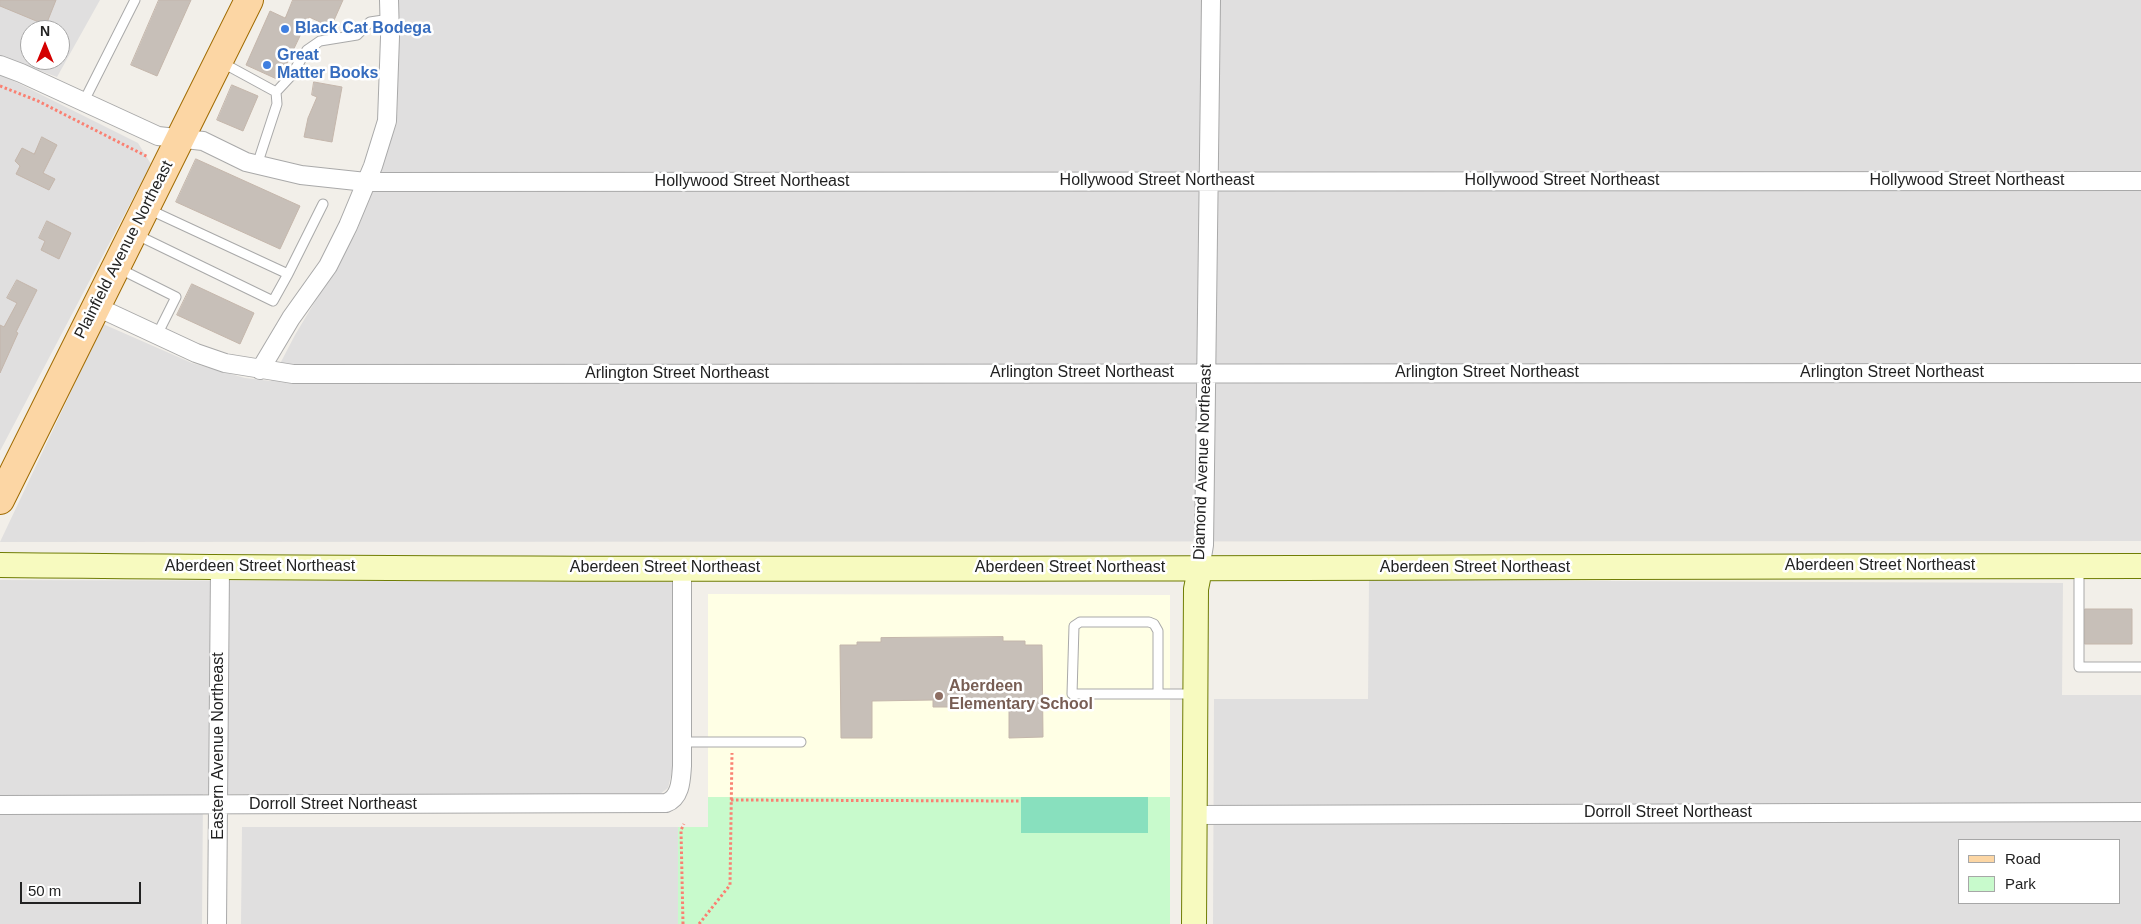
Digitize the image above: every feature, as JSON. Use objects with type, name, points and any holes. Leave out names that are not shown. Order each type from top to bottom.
[{"type":"main road","name":"Plainfield Avenue Northeast","points":[[0,500],[249,0]]},
{"type":"street","points":[[260,370],[291,318],[328,266],[348,226],[366,182],[387,121],[390,0]]},
{"type":"street","name":"Diamond Avenue Northeast","points":[[1194,924],[1196,589],[1204,545],[1211,0]]},
{"type":"street","name":"Hollywood Street Northeast","points":[[0,65],[84,101],[158,136],[203,141],[246,162],[301,175],[366,182],[2141,181]]},
{"type":"street","name":"Arlington Street Northeast","points":[[95,306],[196,353],[225,363],[293,374],[2141,373]]},
{"type":"street","name":"Aberdeen Street Northeast","points":[[0,565],[220,568],[1200,569],[2141,566]]},
{"type":"street","name":"Eastern Avenue Northeast","points":[[218,924],[220,568]]},
{"type":"street","points":[[682,568],[682,742]]},
{"type":"street","name":"Dorroll Street Northeast","points":[[0,805],[666,804],[674,799],[679,789],[682,742]]},
{"type":"street","name":"Dorroll Street Northeast","points":[[1195,814],[2141,812]]},
{"type":"lane","points":[[84,101],[135,0]]},
{"type":"lane","points":[[257,165],[277,104],[276,92],[290,77],[308,50],[320,42],[357,35],[370,22],[390,19]]},
{"type":"lane","points":[[218,61],[276,92]]},
{"type":"lane","points":[[132,233],[273,301],[323,204]]},
{"type":"lane","points":[[145,208],[288,274]]},
{"type":"lane","points":[[115,267],[176,297],[157,335]]},
{"type":"lane","points":[[2079,566],[2079,667],[2141,667]]},
{"type":"lane","points":[[1158,694],[1158,631],[1154,624],[1149,622],[1080,622],[1074,626],[1072,630],[1072,694],[1158,694],[1196,694]]},
{"type":"lane","points":[[682,742],[801,742]]},
{"type":"path","points":[[0,86],[38,101],[148,157]]},
{"type":"path","points":[[699,924],[730,884],[732,742]]},
{"type":"path","points":[[731,800],[1022,800]]},
{"type":"path","points":[[683,924],[681,830],[684,824]]},
{"type":"shaded area","points":[[0,0],[100,0],[70,54],[70,20],[20,20],[20,63],[0,56]]},
{"type":"shaded area","points":[[399,0],[2141,0],[2141,541],[0,542],[103,324],[192,363],[245,378],[271,381],[295,335],[356,233],[397,123]]},
{"type":"shaded area","points":[[38,70],[61,70],[57,77]]},
{"type":"shaded area","points":[[0,74],[138,143],[151,164],[0,451]]},
{"type":"shaded area","points":[[0,580],[676,582],[672,771],[668,788],[656,797],[203,794],[202,924],[0,924]]},
{"type":"shaded area","points":[[1369,580],[2063,583],[2062,695],[2141,695],[2141,924],[1213,924],[1214,699],[1368,699]]},
{"type":"shaded area","name":"Aberdeen Elementary School","points":[[708,594],[1170,595],[1170,797],[708,797]]},
{"type":"shaded area","points":[[242,827],[678,827],[678,924],[241,924]]},
{"type":"green space","points":[[708,797],[1170,797],[1170,924],[678,924],[678,827],[708,827]]},
{"type":"green space","points":[[1021,797],[1148,797],[1148,833],[1021,833]]},
{"type":"building","points":[[0,0],[56,0],[48,20],[34,20],[0,6]]},
{"type":"building","points":[[159,0],[191,0],[157,76],[131,65]]},
{"type":"building","points":[[293,0],[343,0],[331,27],[309,17],[279,80],[246,65],[270,11],[285,18]]},
{"type":"building","points":[[314,82],[342,87],[332,142],[304,137],[308,118],[317,97],[312,95]]},
{"type":"building","points":[[232,85],[258,96],[243,131],[217,120]]},
{"type":"building","points":[[42,137],[57,145],[43,173],[55,179],[49,190],[16,174],[20,166],[15,161],[22,148],[34,154]]},
{"type":"building","points":[[196,159],[300,206],[280,249],[176,202]]},
{"type":"building","points":[[47,221],[71,233],[59,259],[41,250],[45,241],[39,238]]},
{"type":"building","points":[[17,280],[37,290],[16,332],[18,333],[0,373],[0,325],[4,327],[17,303],[7,298]]},
{"type":"building","points":[[192,284],[254,313],[240,344],[177,315]]},
{"type":"building","points":[[2085,609],[2132,609],[2132,644],[2085,644]]},
{"type":"building","name":"Aberdeen Elementary School","points":[[1003,637],[1003,641],[1025,641],[1025,645],[1042,645],[1043,737],[1009,738],[1009,700],[947,701],[948,707],[933,707],[933,700],[872,701],[872,738],[841,738],[840,645],[857,645],[857,642],[881,642],[881,638]]},
{"type":"place","name":"Black Cat Bodega","points":[[285,29]]},
{"type":"place","name":"Great Matter Books","points":[[267,65]]},
{"type":"place","name":"Aberdeen Elementary School","points":[[939,696]]}]
